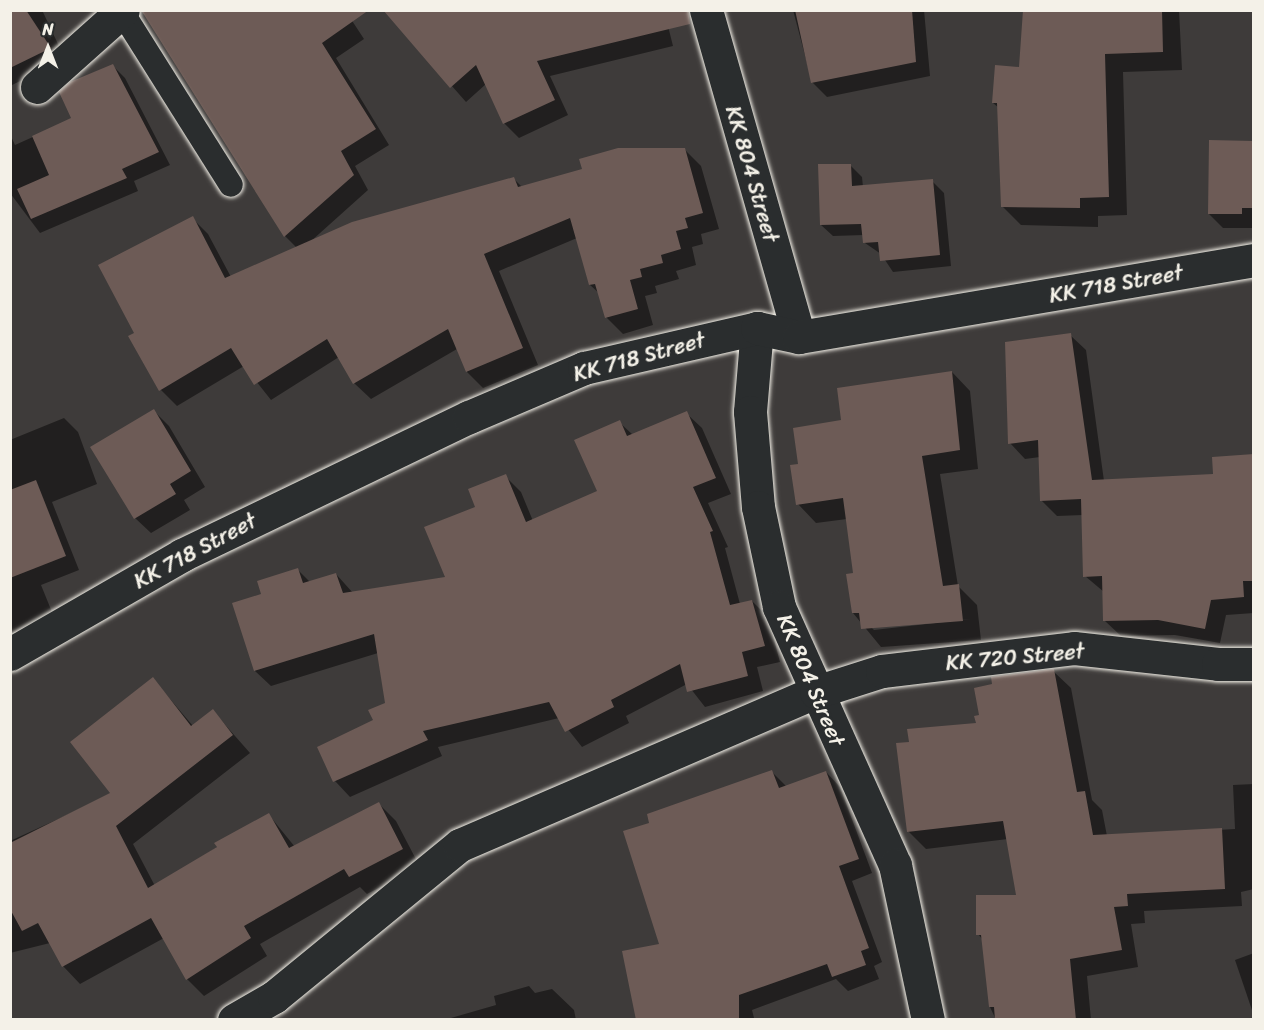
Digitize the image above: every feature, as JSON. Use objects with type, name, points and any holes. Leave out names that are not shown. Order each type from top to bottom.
[{"type":"street","name":"KK 804 Street","points":[[706,10],[799,337]]},
{"type":"street","points":[[37,87],[122,11]]},
{"type":"street","name":"KK 718 Street","points":[[10,654],[182,555],[469,417],[585,368],[758,328],[799,337],[1254,260]]},
{"type":"street","name":"KK 804 Street","points":[[758,328],[750,412],[758,507],[779,608],[895,865],[928,1020]]},
{"type":"street","name":"KK 720 Street","points":[[234,1020],[274,997],[460,845],[816,692],[882,671],[1074,648],[1218,664],[1254,664]]},
{"type":"lane","points":[[122,11],[231,184]]},
{"type":"building","points":[[10,10],[26,10],[51,48],[10,68]]},
{"type":"building","points":[[141,10],[369,10],[322,43],[376,129],[341,151],[354,175],[284,237]]},
{"type":"building","points":[[383,10],[688,10],[690,24],[537,61],[555,100],[503,124],[476,65],[450,88]]},
{"type":"building","points":[[795,10],[912,10],[916,62],[811,83]]},
{"type":"building","points":[[1023,10],[1162,10],[1163,52],[1105,54],[1109,197],[1080,198],[1080,208],[1001,207],[997,103],[992,103],[995,65],[1019,67]]},
{"type":"building","points":[[113,64],[159,152],[122,169],[127,178],[31,219],[17,189],[49,175],[32,136],[71,118],[59,92],[70,82]]},
{"type":"building","points":[[1209,140],[1254,141],[1254,208],[1242,208],[1242,214],[1208,214]]},
{"type":"building","points":[[618,148],[685,148],[703,213],[685,218],[688,228],[676,231],[681,249],[661,255],[663,263],[640,269],[642,277],[630,280],[638,309],[605,318],[595,284],[589,285],[570,218],[484,254],[523,348],[466,372],[448,329],[353,384],[327,339],[254,385],[231,348],[159,391],[128,336],[134,333],[98,265],[193,216],[225,278],[352,222],[514,177],[518,187],[582,169],[579,159]]},
{"type":"building","points":[[818,164],[851,164],[852,186],[933,179],[940,255],[880,261],[878,242],[863,243],[861,224],[820,225]]},
{"type":"building","points":[[1071,333],[1092,480],[1213,474],[1212,457],[1254,454],[1254,581],[1243,581],[1244,597],[1211,600],[1205,629],[1158,620],[1103,621],[1102,576],[1083,577],[1081,499],[1040,501],[1038,440],[1008,444],[1005,342]]},
{"type":"building","points":[[952,371],[960,450],[922,456],[943,586],[959,584],[963,621],[861,629],[859,613],[852,613],[846,574],[853,573],[843,498],[796,505],[790,465],[798,464],[793,428],[841,420],[837,388]]},
{"type":"building","points":[[154,409],[191,471],[170,484],[176,494],[134,519],[90,447]]},
{"type":"building","points":[[687,411],[716,478],[693,487],[713,531],[710,532],[730,605],[752,600],[765,646],[742,652],[748,676],[687,692],[680,664],[611,700],[614,707],[565,732],[549,702],[423,731],[428,740],[333,782],[317,747],[373,720],[368,710],[385,703],[374,634],[254,671],[232,603],[261,594],[257,581],[298,568],[303,583],[336,573],[343,593],[445,577],[424,527],[475,507],[468,489],[506,474],[526,522],[597,491],[574,440],[620,420],[627,436]]},
{"type":"building","points":[[36,480],[66,556],[10,578],[10,490]]},
{"type":"building","points":[[1054,669],[1077,792],[1085,791],[1093,835],[1222,828],[1225,889],[1127,894],[1128,906],[1114,907],[1122,950],[1070,959],[1076,1020],[995,1020],[994,1007],[989,1007],[981,935],[976,935],[976,895],[1016,895],[1003,821],[907,832],[896,743],[909,742],[907,729],[976,723],[974,716],[979,715],[974,688],[992,684],[991,677]]},
{"type":"building","points":[[153,677],[191,726],[213,709],[233,735],[116,826],[148,888],[217,847],[214,843],[269,813],[289,848],[379,802],[403,849],[349,877],[344,869],[244,926],[251,938],[186,980],[151,918],[62,967],[38,923],[22,931],[10,909],[10,843],[110,793],[70,742]]},
{"type":"building","points":[[772,770],[779,788],[826,771],[859,859],[839,866],[869,948],[861,951],[866,965],[832,977],[827,964],[739,995],[739,1020],[636,1020],[622,951],[659,944],[623,831],[649,823],[647,814]]}]
